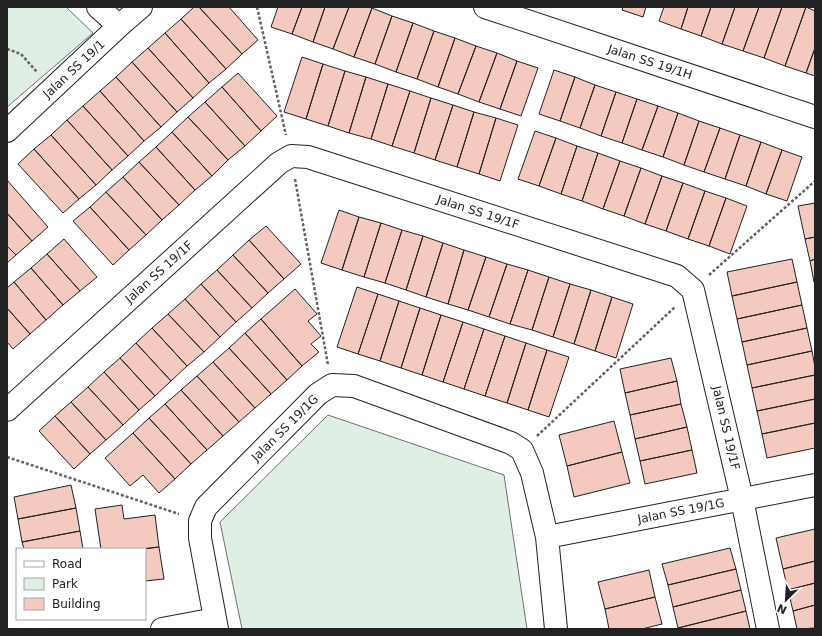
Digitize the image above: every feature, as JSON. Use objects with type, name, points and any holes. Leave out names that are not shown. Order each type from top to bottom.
[{"type":"street","points":[[98,7],[119,26]]},
{"type":"street","name":"Jalan SS 19/1","points":[[7,132],[141,7]]},
{"type":"street","name":"Jalan SS 19/1H","points":[[484,7],[815,117]]},
{"type":"street","name":"Jalan SS 19/1F","points":[[7,410],[279,163],[291,156],[308,157],[677,276],[693,290],[742,499],[768,629]]},
{"type":"street","points":[[332,385],[354,386],[511,443],[522,450],[532,473],[546,537],[556,629]]},
{"type":"street","name":"Jalan SS 19/1G","points":[[216,624],[200,538],[200,521],[206,507],[318,394],[332,385]]},
{"type":"street","name":"Jalan SS 19/1G","points":[[546,537],[815,486]]},
{"type":"street","points":[[162,629],[216,624]]},
{"type":"path","points":[[257,7],[291,156],[332,385]]},
{"type":"path","points":[[7,49],[21,54],[42,77]]},
{"type":"path","points":[[522,450],[693,290],[815,181]]},
{"type":"path","points":[[7,457],[200,521]]},
{"type":"green space","points":[[7,7],[66,7],[93,33],[7,107]]},
{"type":"green space","points":[[328,415],[504,475],[527,629],[242,629],[220,522]]},
{"type":"building","points":[[194,7],[199,7],[242,54],[226,69],[181,19]]},
{"type":"building","points":[[199,7],[229,7],[258,40],[242,54]]},
{"type":"building","points":[[278,7],[302,7],[292,34],[271,27]]},
{"type":"building","points":[[302,7],[325,7],[313,42],[292,34]]},
{"type":"building","points":[[325,7],[349,7],[333,49],[313,42]]},
{"type":"building","points":[[349,7],[372,8],[354,57],[333,49]]},
{"type":"building","points":[[623,7],[646,7],[643,17],[622,10]]},
{"type":"building","points":[[664,7],[688,7],[681,29],[659,21]]},
{"type":"building","points":[[688,7],[711,7],[701,36],[681,29]]},
{"type":"building","points":[[711,7],[735,7],[722,44],[701,36]]},
{"type":"building","points":[[735,7],[759,7],[743,51],[722,44]]},
{"type":"building","points":[[759,7],[782,7],[764,58],[743,51]]},
{"type":"building","points":[[782,7],[806,7],[785,66],[764,58]]},
{"type":"building","points":[[806,7],[815,11],[815,48],[806,73],[785,66]]},
{"type":"building","points":[[372,8],[392,16],[375,64],[354,57]]},
{"type":"building","points":[[392,16],[413,23],[396,72],[375,64]]},
{"type":"building","points":[[181,19],[226,69],[209,83],[165,33]]},
{"type":"building","points":[[413,23],[434,31],[417,79],[396,72]]},
{"type":"building","points":[[434,31],[455,38],[438,87],[417,79]]},
{"type":"building","points":[[165,33],[209,83],[193,98],[148,48]]},
{"type":"building","points":[[455,38],[476,46],[458,94],[438,87]]},
{"type":"building","points":[[476,46],[497,53],[479,102],[458,94]]},
{"type":"building","points":[[148,48],[193,98],[177,112],[132,62]]},
{"type":"building","points":[[815,48],[815,76],[806,73]]},
{"type":"building","points":[[497,53],[517,61],[500,109],[479,102]]},
{"type":"building","points":[[302,57],[323,64],[306,119],[284,112]]},
{"type":"building","points":[[517,61],[538,68],[521,116],[500,109]]},
{"type":"building","points":[[132,62],[177,112],[161,127],[116,77]]},
{"type":"building","points":[[323,64],[345,71],[328,126],[306,119]]},
{"type":"building","points":[[554,70],[575,77],[560,121],[539,114]]},
{"type":"building","points":[[345,71],[366,77],[349,133],[328,126]]},
{"type":"building","points":[[238,73],[277,116],[261,131],[222,87]]},
{"type":"building","points":[[116,77],[161,127],[144,141],[100,91]]},
{"type":"building","points":[[366,77],[388,84],[371,139],[349,133]]},
{"type":"building","points":[[575,77],[595,85],[580,128],[560,121]]},
{"type":"building","points":[[388,84],[410,91],[392,146],[371,139]]},
{"type":"building","points":[[595,85],[616,92],[601,136],[580,128]]},
{"type":"building","points":[[222,87],[261,131],[245,146],[205,102]]},
{"type":"building","points":[[100,91],[144,141],[128,156],[83,106]]},
{"type":"building","points":[[410,91],[431,98],[414,153],[392,146]]},
{"type":"building","points":[[616,92],[637,99],[622,143],[601,136]]},
{"type":"building","points":[[431,98],[453,105],[435,160],[414,153]]},
{"type":"building","points":[[637,99],[658,106],[642,150],[622,143]]},
{"type":"building","points":[[205,102],[245,146],[228,160],[188,117]]},
{"type":"building","points":[[453,105],[474,112],[457,167],[435,160]]},
{"type":"building","points":[[83,106],[128,156],[112,170],[67,120]]},
{"type":"building","points":[[658,106],[678,113],[663,157],[642,150]]},
{"type":"building","points":[[474,112],[496,118],[479,174],[457,167]]},
{"type":"building","points":[[678,113],[699,121],[684,165],[663,157]]},
{"type":"building","points":[[188,117],[228,160],[212,176],[172,132]]},
{"type":"building","points":[[496,118],[518,125],[500,181],[479,174]]},
{"type":"building","points":[[67,120],[112,170],[96,185],[51,135]]},
{"type":"building","points":[[699,121],[720,128],[704,172],[684,165]]},
{"type":"building","points":[[720,128],[740,135],[725,179],[704,172]]},
{"type":"building","points":[[535,131],[556,138],[539,186],[518,179]]},
{"type":"building","points":[[172,132],[212,176],[195,190],[156,147]]},
{"type":"building","points":[[51,135],[96,185],[79,199],[34,149]]},
{"type":"building","points":[[740,135],[761,142],[746,186],[725,179]]},
{"type":"building","points":[[556,138],[577,146],[561,194],[539,186]]},
{"type":"building","points":[[761,142],[782,150],[766,194],[746,186]]},
{"type":"building","points":[[577,146],[598,153],[582,201],[561,194]]},
{"type":"building","points":[[156,147],[195,190],[179,205],[139,162]]},
{"type":"building","points":[[34,149],[79,199],[63,213],[18,164]]},
{"type":"building","points":[[782,150],[802,157],[787,201],[766,194]]},
{"type":"building","points":[[598,153],[620,161],[603,209],[582,201]]},
{"type":"building","points":[[620,161],[641,168],[624,216],[603,209]]},
{"type":"building","points":[[139,162],[179,205],[162,220],[123,177]]},
{"type":"building","points":[[641,168],[662,176],[645,224],[624,216]]},
{"type":"building","points":[[662,176],[683,183],[666,231],[645,224]]},
{"type":"building","points":[[123,177],[162,220],[146,235],[106,192]]},
{"type":"building","points":[[7,180],[48,227],[32,241],[7,213]]},
{"type":"building","points":[[683,183],[705,191],[688,239],[666,231]]},
{"type":"building","points":[[705,191],[726,198],[709,246],[688,239]]},
{"type":"building","points":[[106,192],[146,235],[129,250],[90,207]]},
{"type":"building","points":[[726,198],[747,206],[730,254],[709,246]]},
{"type":"building","points":[[815,203],[815,237],[805,239],[798,206]]},
{"type":"building","points":[[90,207],[129,250],[113,265],[73,221]]},
{"type":"building","points":[[339,210],[359,217],[342,270],[321,263]]},
{"type":"building","points":[[7,213],[32,241],[16,255],[7,246]]},
{"type":"building","points":[[359,217],[381,223],[364,277],[342,270]]},
{"type":"building","points":[[381,223],[402,230],[385,283],[364,277]]},
{"type":"building","points":[[266,226],[301,264],[284,279],[249,240]]},
{"type":"building","points":[[402,230],[423,236],[406,290],[385,283]]},
{"type":"building","points":[[423,236],[443,243],[426,297],[406,290]]},
{"type":"building","points":[[815,237],[815,259],[810,261],[805,239]]},
{"type":"building","points":[[64,239],[97,277],[80,291],[47,254]]},
{"type":"building","points":[[249,240],[284,279],[268,293],[233,255]]},
{"type":"building","points":[[443,243],[464,250],[448,304],[426,297]]},
{"type":"building","points":[[7,246],[16,255],[7,263]]},
{"type":"building","points":[[464,250],[486,257],[468,310],[448,304]]},
{"type":"building","points":[[47,254],[80,291],[63,305],[31,268]]},
{"type":"building","points":[[233,255],[268,293],[252,308],[217,270]]},
{"type":"building","points":[[486,257],[507,264],[489,317],[468,310]]},
{"type":"building","points":[[792,259],[797,282],[732,296],[727,272]]},
{"type":"building","points":[[815,259],[815,282],[814,282],[810,261]]},
{"type":"building","points":[[507,264],[528,270],[510,324],[489,317]]},
{"type":"building","points":[[31,268],[63,305],[46,320],[14,282]]},
{"type":"building","points":[[217,270],[252,308],[236,322],[201,284]]},
{"type":"building","points":[[528,270],[549,277],[532,330],[510,324]]},
{"type":"building","points":[[549,277],[570,284],[553,337],[532,330]]},
{"type":"building","points":[[14,282],[46,320],[30,334],[7,308],[7,288]]},
{"type":"building","points":[[797,282],[802,305],[737,319],[732,296]]},
{"type":"building","points":[[201,284],[236,322],[220,337],[185,299]]},
{"type":"building","points":[[570,284],[591,290],[574,344],[553,337]]},
{"type":"building","points":[[357,287],[378,294],[358,354],[337,347]]},
{"type":"building","points":[[295,289],[317,314],[308,321],[321,336],[311,344],[319,352],[302,366],[261,319]]},
{"type":"building","points":[[591,290],[612,297],[595,351],[574,344]]},
{"type":"building","points":[[378,294],[399,301],[380,361],[358,354]]},
{"type":"building","points":[[612,297],[633,304],[616,358],[595,351]]},
{"type":"building","points":[[185,299],[220,337],[204,352],[168,314]]},
{"type":"building","points":[[399,301],[420,308],[401,368],[380,361]]},
{"type":"building","points":[[802,305],[807,328],[742,342],[737,319]]},
{"type":"building","points":[[7,308],[30,334],[13,349],[7,342]]},
{"type":"building","points":[[420,308],[441,315],[422,375],[401,368]]},
{"type":"building","points":[[168,314],[204,352],[187,366],[152,328]]},
{"type":"building","points":[[441,315],[463,322],[443,382],[422,375]]},
{"type":"building","points":[[261,319],[302,366],[287,380],[245,333]]},
{"type":"building","points":[[463,322],[484,329],[464,389],[443,382]]},
{"type":"building","points":[[152,328],[187,366],[171,381],[136,343]]},
{"type":"building","points":[[807,328],[812,351],[747,365],[742,342]]},
{"type":"building","points":[[484,329],[505,336],[485,396],[464,389]]},
{"type":"building","points":[[245,333],[287,380],[271,394],[229,348]]},
{"type":"building","points":[[505,336],[526,343],[507,403],[485,396]]},
{"type":"building","points":[[136,343],[171,381],[155,396],[120,358]]},
{"type":"building","points":[[526,343],[547,350],[528,410],[507,403]]},
{"type":"building","points":[[229,348],[271,394],[255,408],[213,362]]},
{"type":"building","points":[[547,350],[569,357],[549,417],[528,410]]},
{"type":"building","points":[[812,351],[815,375],[752,388],[747,365]]},
{"type":"building","points":[[120,358],[155,396],[139,410],[104,372]]},
{"type":"building","points":[[671,358],[677,381],[625,393],[620,369]]},
{"type":"building","points":[[213,362],[255,408],[239,422],[197,376]]},
{"type":"building","points":[[104,372],[139,410],[123,425],[88,387]]},
{"type":"building","points":[[815,375],[815,399],[757,411],[752,388]]},
{"type":"building","points":[[197,376],[239,422],[223,436],[181,390]]},
{"type":"building","points":[[677,381],[681,404],[630,415],[625,393]]},
{"type":"building","points":[[88,387],[123,425],[106,440],[71,402]]},
{"type":"building","points":[[181,390],[223,436],[207,450],[165,404]]},
{"type":"building","points":[[815,399],[815,423],[762,434],[757,411]]},
{"type":"building","points":[[71,402],[106,440],[90,454],[55,416]]},
{"type":"building","points":[[165,404],[207,450],[191,464],[149,418]]},
{"type":"building","points":[[681,404],[687,427],[635,439],[630,415]]},
{"type":"building","points":[[55,416],[90,454],[74,469],[39,431]]},
{"type":"building","points":[[149,418],[191,464],[175,479],[133,433]]},
{"type":"building","points":[[614,421],[622,452],[567,466],[559,435]]},
{"type":"building","points":[[815,423],[815,448],[767,458],[762,434]]},
{"type":"building","points":[[687,427],[692,450],[640,461],[635,439]]},
{"type":"building","points":[[133,433],[175,479],[159,493],[143,475],[130,486],[105,458]]},
{"type":"building","points":[[692,450],[697,473],[645,484],[640,461]]},
{"type":"building","points":[[622,452],[630,483],[574,497],[567,466]]},
{"type":"building","points":[[71,485],[76,508],[18,519],[14,497]]},
{"type":"building","points":[[122,505],[124,519],[155,515],[159,547],[146,549],[101,548],[95,509]]},
{"type":"building","points":[[76,508],[80,531],[22,542],[18,519]]},
{"type":"building","points":[[815,529],[815,561],[783,569],[776,538]]},
{"type":"building","points":[[80,531],[83,548],[24,548],[22,542]]},
{"type":"building","points":[[159,547],[164,579],[146,581],[146,549]]},
{"type":"building","points":[[730,548],[736,569],[668,585],[662,564]]},
{"type":"building","points":[[815,561],[815,583],[788,590],[783,569]]},
{"type":"building","points":[[736,569],[741,590],[673,607],[668,585]]},
{"type":"building","points":[[649,570],[655,597],[605,609],[598,582]]},
{"type":"building","points":[[815,583],[815,605],[793,611],[788,590]]},
{"type":"building","points":[[741,590],[746,611],[678,628],[673,607]]},
{"type":"building","points":[[655,597],[662,624],[642,629],[609,629],[605,609]]},
{"type":"building","points":[[815,605],[815,628],[797,629],[793,611]]},
{"type":"building","points":[[746,611],[750,629],[678,629],[678,628]]}]
